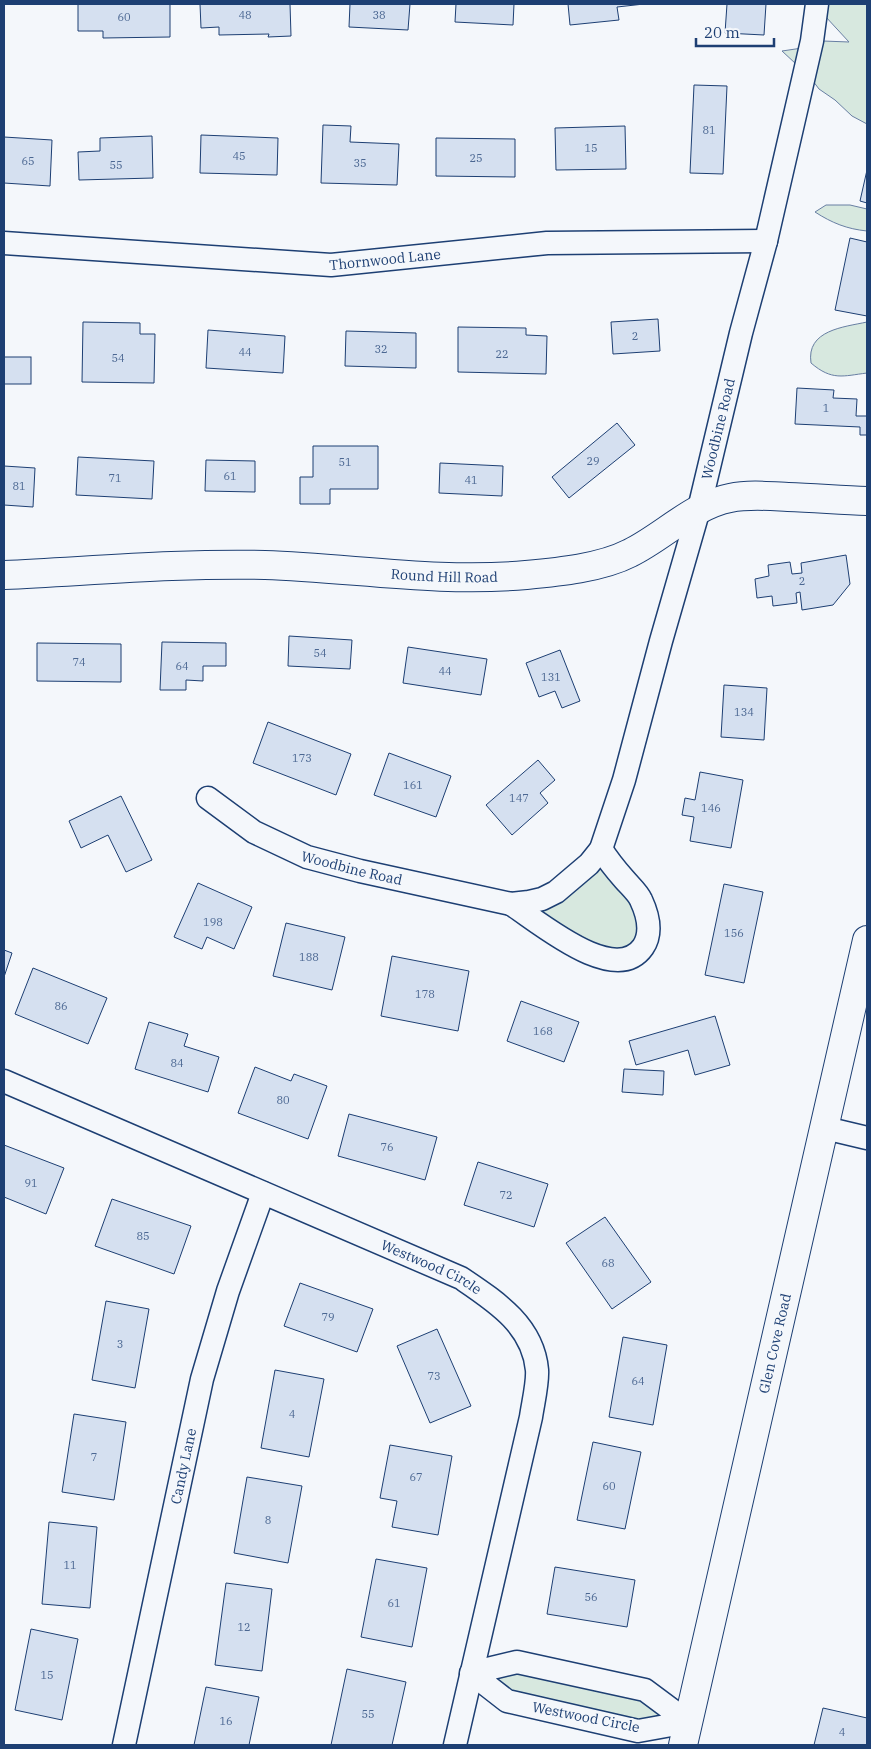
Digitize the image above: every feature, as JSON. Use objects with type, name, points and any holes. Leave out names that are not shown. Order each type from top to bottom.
[{"type":"street","name":"Woodbine Road","points":[[208,798],[254,832],[307,857],[360,871],[511,904],[542,899],[556,892],[589,864],[600,849],[624,780],[699,509],[741,333],[766,241],[812,41],[817,4]]},
{"type":"street","name":"Thornwood Lane","points":[[4,243],[331,265],[547,243],[766,241]]},
{"type":"street","name":"Round Hill Road","points":[[4,575],[213,565],[314,568],[435,576],[498,577],[526,575],[598,564],[628,554],[654,540],[699,509],[729,498],[760,496],[867,501]]},
{"type":"street","name":"Woodbine Road","points":[[511,904],[582,952],[602,959],[625,960],[638,954],[648,939],[650,925],[641,898],[600,849]]},
{"type":"street","name":"Glen Cove Road","points":[[685,1733],[867,940]]},
{"type":"street","name":"Westwood Circle","points":[[4,1081],[461,1278],[501,1306],[522,1329],[531,1345],[537,1371],[531,1416],[454,1745]]},
{"type":"street","points":[[824,1128],[867,1138]]},
{"type":"street","name":"Candy Lane","points":[[124,1745],[202,1379],[228,1291],[263,1193]]},
{"type":"street","points":[[472,1673],[517,1662],[645,1690],[685,1733]]},
{"type":"street","name":"Westwood Circle","points":[[472,1673],[507,1701],[638,1731],[685,1733]]},
{"type":"shaded area","points":[[828,4],[867,4],[867,124],[852,116],[835,100],[819,89],[810,77],[782,51],[809,47],[823,41],[849,42],[825,16]]},
{"type":"shaded area","points":[[826,205],[850,205],[867,209],[867,231],[840,225],[815,212]]},
{"type":"shaded area","points":[[867,322],[867,373],[844,376],[832,375],[818,369],[811,363],[811,352],[814,343],[820,337],[838,328]]},
{"type":"shaded area","points":[[589,864],[612,865],[649,939],[602,959],[529,902]]},
{"type":"shaded area","points":[[517,1662],[645,1690],[688,1722],[638,1731],[507,1701],[471,1673]]},
{"type":"building","points":[[78,4],[170,4],[170,37],[103,38],[103,31],[78,31]]},
{"type":"building","points":[[200,4],[290,4],[291,36],[268,37],[269,34],[219,35],[219,27],[201,28]]},
{"type":"building","points":[[350,4],[410,4],[408,30],[349,27]]},
{"type":"building","points":[[456,4],[514,4],[513,25],[455,22]]},
{"type":"building","points":[[568,4],[644,4],[617,7],[619,20],[570,25]]},
{"type":"building","points":[[727,4],[766,4],[764,35],[725,33]]},
{"type":"building","points":[[694,85],[727,86],[723,174],[690,173]]},
{"type":"building","points":[[323,125],[351,126],[350,142],[399,144],[397,185],[321,183]]},
{"type":"building","points":[[625,126],[626,169],[556,170],[555,128]]},
{"type":"building","points":[[201,135],[278,138],[277,175],[200,173]]},
{"type":"building","points":[[152,136],[153,178],[79,180],[78,152],[100,151],[100,138]]},
{"type":"building","points":[[4,137],[52,140],[50,186],[4,183]]},
{"type":"building","points":[[436,138],[515,139],[515,177],[436,176]]},
{"type":"building","points":[[867,170],[867,203],[860,201]]},
{"type":"building","points":[[850,238],[867,242],[867,316],[835,310]]},
{"type":"building","points":[[658,319],[660,351],[613,354],[611,322]]},
{"type":"building","points":[[83,322],[140,323],[140,334],[155,334],[154,383],[82,382]]},
{"type":"building","points":[[458,327],[526,328],[526,335],[547,336],[546,374],[458,372]]},
{"type":"building","points":[[208,330],[285,336],[283,373],[206,368]]},
{"type":"building","points":[[346,331],[416,333],[416,368],[345,366]]},
{"type":"building","points":[[4,357],[31,357],[31,384],[4,384]]},
{"type":"building","points":[[797,388],[834,390],[833,398],[857,399],[856,416],[867,416],[867,435],[860,435],[860,427],[795,424]]},
{"type":"building","points":[[617,423],[635,445],[569,498],[552,477]]},
{"type":"building","points":[[313,446],[378,446],[378,489],[330,489],[330,504],[300,504],[300,477],[313,477]]},
{"type":"building","points":[[78,457],[154,461],[152,499],[76,495]]},
{"type":"building","points":[[206,460],[255,461],[255,492],[205,491]]},
{"type":"building","points":[[440,463],[503,466],[502,496],[439,493]]},
{"type":"building","points":[[4,466],[35,468],[33,507],[4,505]]},
{"type":"building","points":[[846,555],[850,584],[833,605],[802,610],[800,592],[796,593],[797,603],[773,606],[772,596],[757,598],[755,579],[769,576],[768,565],[790,562],[792,574],[802,573],[801,563]]},
{"type":"building","points":[[289,636],[352,640],[350,669],[288,666]]},
{"type":"building","points":[[162,642],[226,643],[226,666],[203,666],[203,681],[186,680],[186,690],[160,690]]},
{"type":"building","points":[[37,643],[121,644],[121,682],[37,681]]},
{"type":"building","points":[[408,647],[487,659],[481,695],[403,683]]},
{"type":"building","points":[[560,650],[580,701],[562,708],[555,691],[539,697],[526,663]]},
{"type":"building","points":[[724,685],[767,688],[764,740],[721,737]]},
{"type":"building","points":[[268,722],[351,754],[336,795],[253,763]]},
{"type":"building","points":[[389,753],[451,776],[436,817],[374,795]]},
{"type":"building","points":[[538,760],[555,780],[540,793],[548,803],[512,835],[486,805]]},
{"type":"building","points":[[700,772],[743,780],[731,848],[690,841],[694,817],[682,815],[685,798],[695,800]]},
{"type":"building","points":[[121,796],[152,860],[126,872],[108,835],[81,848],[69,821]]},
{"type":"building","points":[[198,883],[252,907],[234,949],[207,937],[202,949],[174,937]]},
{"type":"building","points":[[724,884],[763,892],[744,983],[705,975]]},
{"type":"building","points":[[286,923],[345,937],[332,990],[273,976]]},
{"type":"building","points":[[4,950],[12,953],[4,977]]},
{"type":"building","points":[[392,956],[469,971],[458,1031],[381,1016]]},
{"type":"building","points":[[33,968],[107,998],[88,1044],[15,1014]]},
{"type":"building","points":[[521,1001],[579,1022],[564,1062],[507,1041]]},
{"type":"building","points":[[715,1016],[730,1065],[695,1075],[688,1050],[636,1065],[629,1041]]},
{"type":"building","points":[[149,1022],[188,1034],[184,1046],[219,1057],[208,1092],[135,1069]]},
{"type":"building","points":[[255,1067],[291,1081],[294,1074],[327,1086],[308,1139],[238,1113]]},
{"type":"building","points":[[624,1069],[664,1071],[663,1095],[622,1092]]},
{"type":"building","points":[[349,1114],[437,1137],[425,1180],[338,1156]]},
{"type":"building","points":[[4,1145],[64,1168],[46,1214],[4,1197]]},
{"type":"building","points":[[478,1162],[548,1184],[534,1227],[464,1205]]},
{"type":"building","points":[[112,1199],[191,1226],[174,1274],[95,1246]]},
{"type":"building","points":[[605,1217],[651,1282],[612,1309],[566,1243]]},
{"type":"building","points":[[300,1283],[373,1309],[357,1352],[284,1326]]},
{"type":"building","points":[[106,1301],[149,1309],[135,1388],[92,1380]]},
{"type":"building","points":[[437,1329],[471,1406],[430,1423],[397,1346]]},
{"type":"building","points":[[623,1337],[667,1345],[653,1425],[609,1417]]},
{"type":"building","points":[[275,1370],[324,1379],[309,1457],[261,1448]]},
{"type":"building","points":[[74,1414],[126,1422],[114,1500],[62,1492]]},
{"type":"building","points":[[593,1442],[641,1452],[625,1529],[577,1520]]},
{"type":"building","points":[[390,1445],[452,1456],[438,1535],[392,1527],[397,1501],[380,1498]]},
{"type":"building","points":[[247,1477],[302,1486],[288,1563],[234,1553]]},
{"type":"building","points":[[49,1522],[97,1527],[90,1608],[42,1604]]},
{"type":"building","points":[[376,1559],[427,1568],[412,1647],[361,1637]]},
{"type":"building","points":[[555,1567],[635,1580],[627,1627],[547,1614]]},
{"type":"building","points":[[226,1583],[272,1589],[262,1671],[215,1665]]},
{"type":"building","points":[[31,1629],[78,1639],[62,1720],[15,1710]]},
{"type":"building","points":[[347,1669],[406,1682],[392,1745],[331,1745]]},
{"type":"building","points":[[206,1687],[259,1697],[249,1745],[194,1745]]},
{"type":"building","points":[[823,1708],[867,1718],[867,1745],[814,1745]]}]
